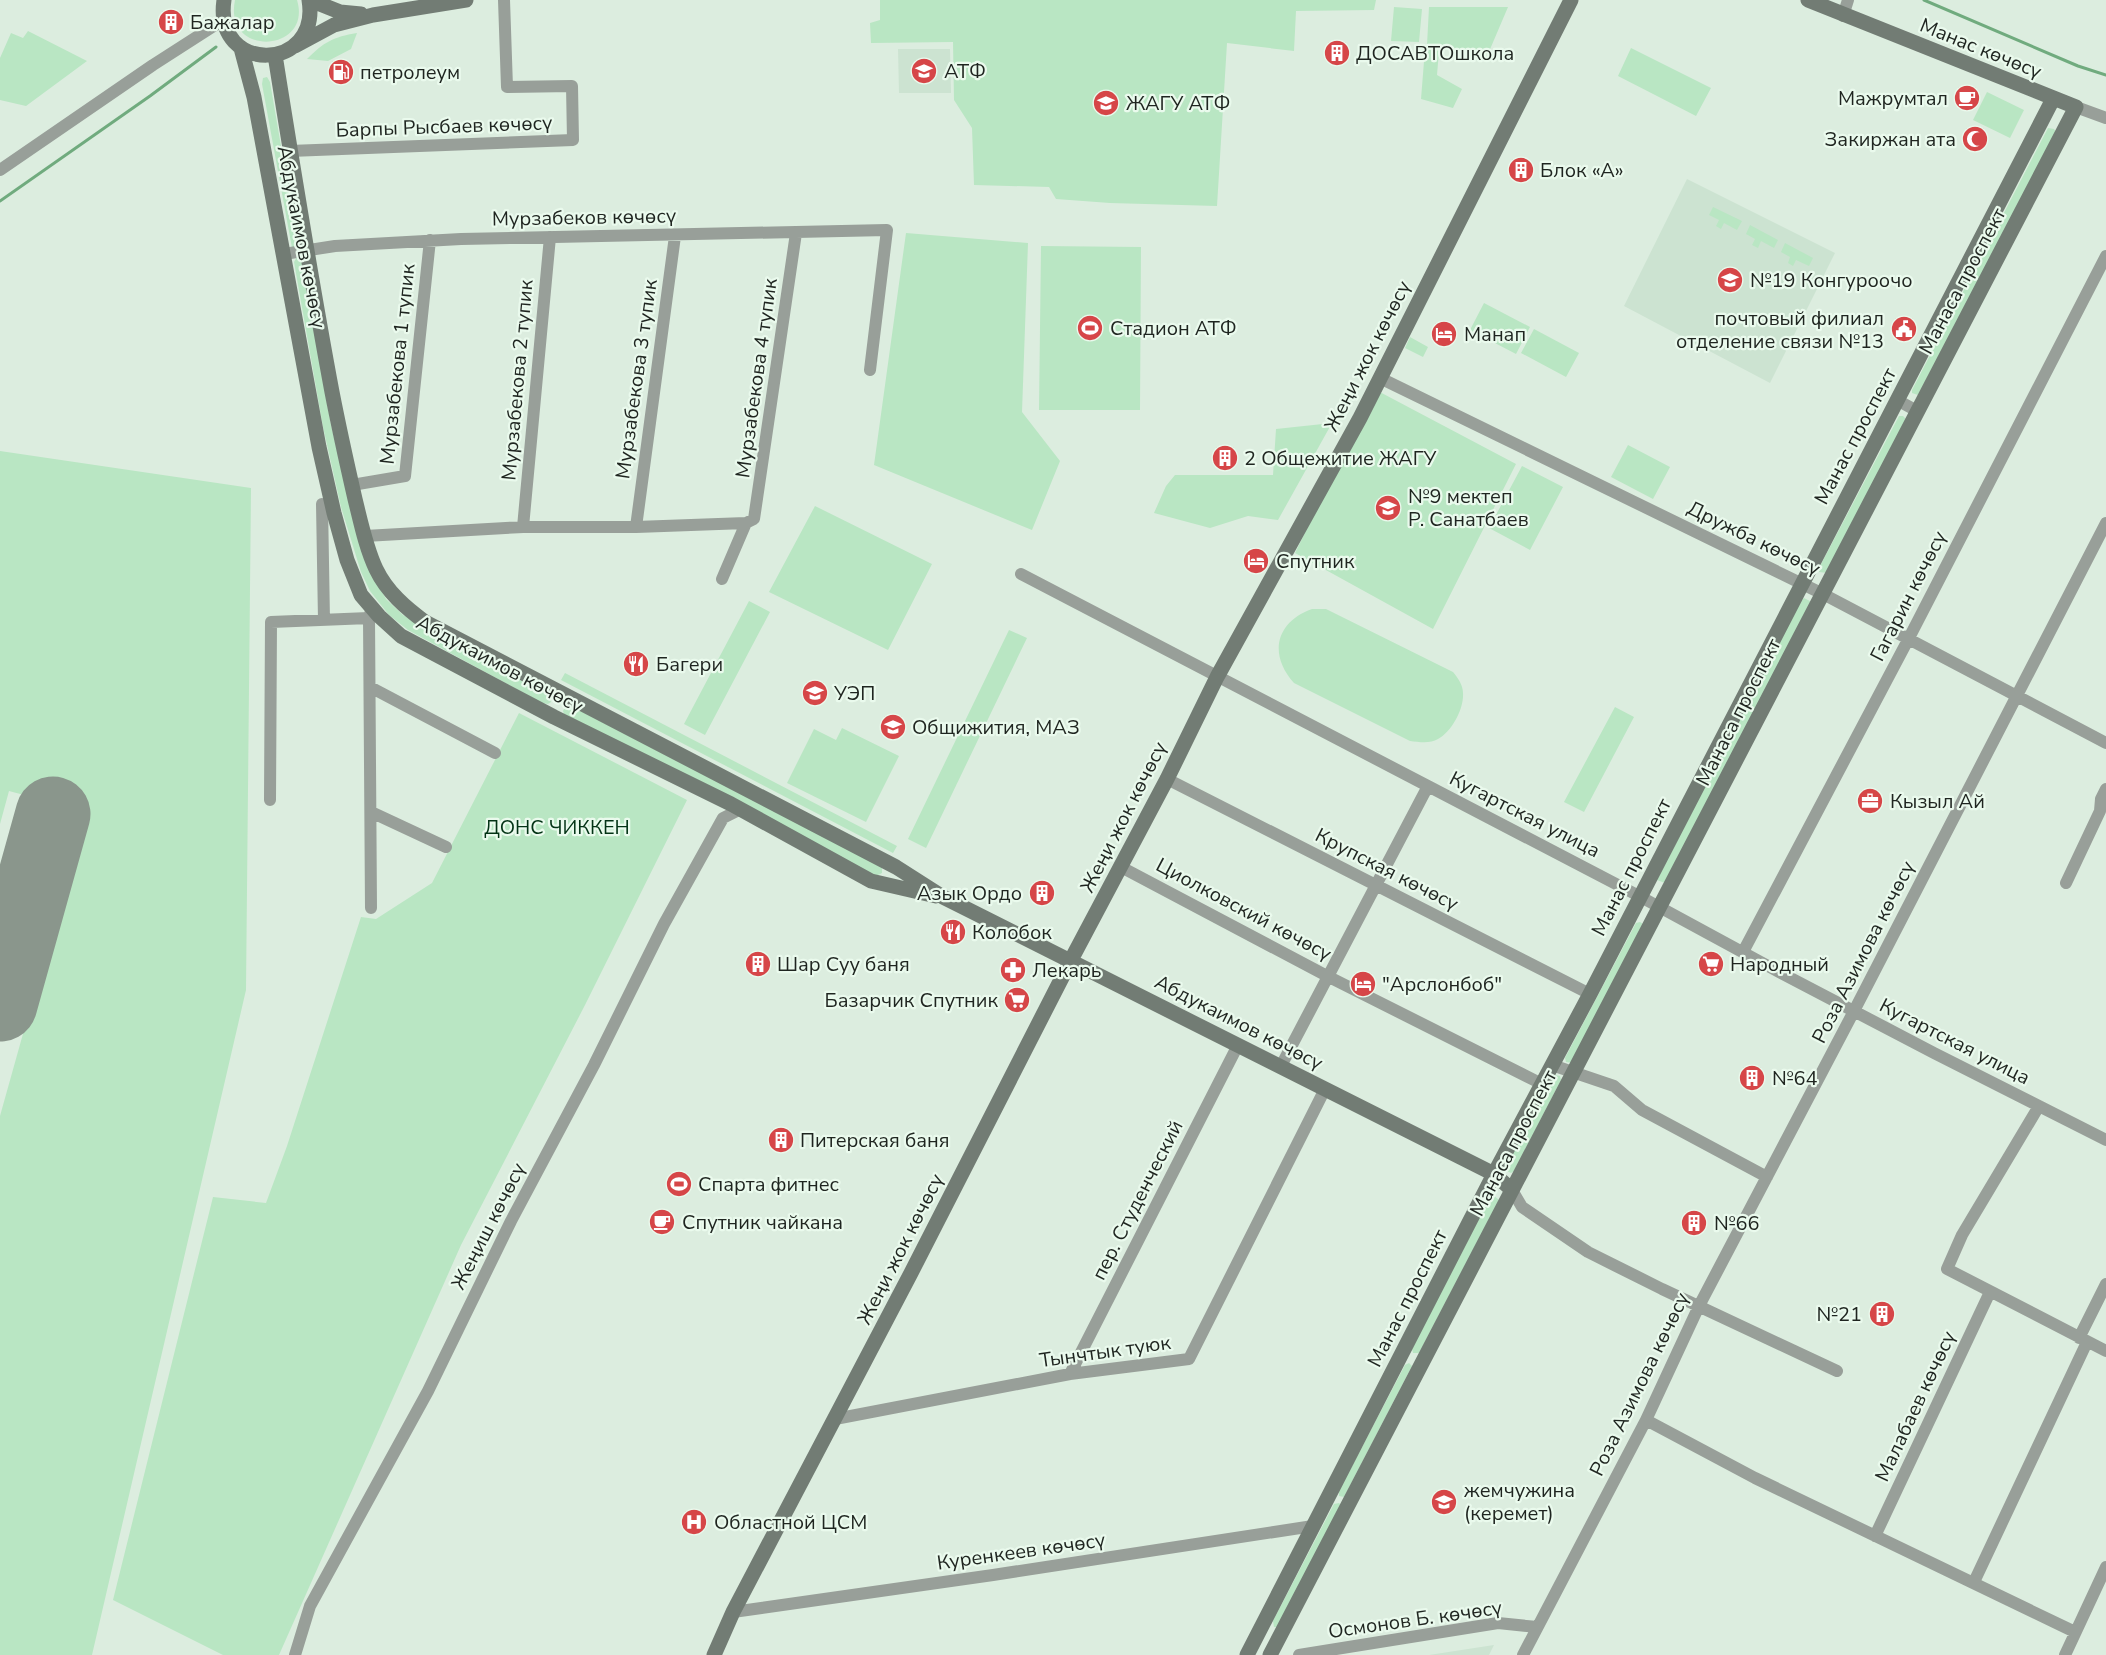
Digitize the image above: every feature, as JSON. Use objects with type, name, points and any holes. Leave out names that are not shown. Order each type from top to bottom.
[{"type":"main road","points":[[295,46],[302,38],[310,20],[309,0],[339,12],[373,15]]},
{"type":"main road","points":[[222,8],[226,31],[241,48],[257,55],[275,55],[334,25],[373,15],[466,0]]},
{"type":"main road","name":"Жеңи жок көчөсү","points":[[714,1655],[734,1612],[1167,779],[1217,678],[1360,418],[1571,0]]},
{"type":"main road","name":"Манас көчөсү","points":[[1808,0],[2076,108]]},
{"type":"main road","name":"Абдукаимов көчөсү","points":[[241,48],[254,97],[319,447],[334,513],[351,569],[370,612],[401,636],[554,717],[741,809],[871,881],[942,897]]},
{"type":"main road","name":"Абдукаимов көчөсү","points":[[275,55],[305,249],[341,439],[365,536],[376,569],[388,589],[404,607],[425,622],[564,696],[896,867],[942,897],[1494,1174],[1512,1190]]},
{"type":"main road","name":"Манас проспект","points":[[1247,1655],[1494,1174],[1590,994],[2053,99]]},
{"type":"main road","name":"Манаса проспект","points":[[1270,1655],[2076,108]]},
{"type":"main road","points":[[554,717],[564,696]]},
{"type":"main road","points":[[1401,1354],[1421,1364]]},
{"type":"main road","points":[[1330,1494],[1349,1504]]},
{"type":"street","name":"Барпы Рысбаев көчөсү","points":[[290,151],[573,140],[572,86],[507,87],[504,0]]},
{"type":"street","points":[[1843,15],[1848,0]]},
{"type":"street","points":[[0,170],[153,65],[222,8]]},
{"type":"street","name":"Манас көчөсү","points":[[2076,108],[2106,118]]},
{"type":"street","name":"Мурзабеков көчөсү","points":[[284,254],[305,249],[430,240],[886,230],[870,370]]},
{"type":"street","name":"Мурзабекова 4 тупик","points":[[746,523],[754,519],[757,505],[796,233]]},
{"type":"street","name":"Мурзабекова 3 тупик","points":[[636,527],[675,236]]},
{"type":"street","name":"Мурзабекова 2 тупик","points":[[523,527],[550,237]]},
{"type":"street","name":"Мурзабекова 1 тупик","points":[[352,485],[405,476],[430,240]]},
{"type":"street","name":"Гагарин көчөсү","points":[[1743,952],[1909,638],[2106,256]]},
{"type":"street","name":"Дружба көчөсү","points":[[1380,378],[1822,594],[2106,743]]},
{"type":"street","points":[[1897,400],[1917,411]]},
{"type":"street","points":[[322,504],[324,620]]},
{"type":"street","points":[[365,536],[523,527],[636,527],[746,523],[722,579]]},
{"type":"street","name":"Роза Азимова көчөсү","points":[[1523,1655],[1646,1420],[1699,1306],[2106,523]]},
{"type":"street","name":"Кугартская улица","points":[[1021,574],[1217,678],[1640,896],[1854,1011],[2106,1140]]},
{"type":"street","points":[[270,800],[271,622],[324,620],[370,612],[371,908]]},
{"type":"street","points":[[370,687],[495,753]]},
{"type":"street","name":"Крупская көчөсү","points":[[1167,779],[1590,994]]},
{"type":"street","points":[[1281,1066],[1428,786]]},
{"type":"street","points":[[2066,883],[2100,811],[2101,799],[2106,789]]},
{"type":"street","points":[[715,796],[723,818],[741,809]]},
{"type":"street","points":[[371,812],[446,847]]},
{"type":"street","name":"Жеңиш көчөсү","points":[[294,1655],[310,1606],[428,1391],[511,1221],[594,1065],[664,924],[723,818]]},
{"type":"street","name":"Циолковский көчөсү","points":[[1121,867],[1329,977],[1542,1084]]},
{"type":"street","name":"пер. Студенческий","points":[[1070,1374],[1238,1045]]},
{"type":"street","points":[[1552,1065],[1614,1086],[1642,1110],[1767,1177]]},
{"type":"street","name":"Тынчтык туюк","points":[[835,1419],[1070,1374],[1189,1359],[1325,1089]]},
{"type":"street","points":[[2039,1106],[1962,1235],[1947,1269],[2106,1351]]},
{"type":"street","points":[[1512,1190],[1522,1207],[1588,1252],[1838,1371]]},
{"type":"street","points":[[1974,1582],[2106,1284]]},
{"type":"street","name":"Малабаев көчөсү","points":[[1875,1536],[1990,1292]]},
{"type":"street","points":[[1646,1420],[1755,1478],[2075,1632]]},
{"type":"street","name":"Куренкеев көчөсү","points":[[734,1612],[1313,1526]]},
{"type":"street","points":[[2065,1655],[2106,1567]]},
{"type":"street","name":"Осмонов Б. көчөсү","points":[[1299,1655],[1498,1623],[1537,1627]]},
{"type":"shaded area","name":"АТФ","points":[[898,49],[950,49],[951,93],[899,93]]},
{"type":"shaded area","name":"№19 Конгуроочо","points":[[1687,179],[1835,253],[1770,383],[1624,306]]},
{"type":"shaded area","points":[[1494,1645],[1489,1655],[1429,1655]]},
{"type":"green space","points":[[235,0],[297,0],[298,18],[292,31],[281,39],[268,42],[254,39],[242,32],[235,19]]},
{"type":"green space","points":[[880,0],[1376,0],[1374,10],[1296,11],[1294,51],[1227,43],[1217,206],[1056,199],[1049,187],[974,185],[972,128],[954,100],[953,42],[871,43],[870,23],[880,20]]},
{"type":"green space","points":[[1394,7],[1422,9],[1419,42],[1391,41]]},
{"type":"green space","points":[[1429,7],[1508,7],[1488,54],[1427,45]]},
{"type":"green space","points":[[28,31],[87,61],[26,106],[0,100],[0,58],[11,33],[23,38]]},
{"type":"green space","points":[[357,33],[351,49],[328,61],[307,59],[329,41]]},
{"type":"green space","points":[[1631,48],[1711,88],[1696,116],[1618,76]]},
{"type":"green space","points":[[1425,49],[1439,51],[1437,75],[1462,89],[1453,108],[1421,99]]},
{"type":"green space","points":[[267,77],[270,82],[298,245],[292,248],[262,84],[263,78]]},
{"type":"green space","points":[[1987,92],[2024,110],[2010,138],[1973,120]]},
{"type":"green space","points":[[2048,128],[2056,132],[1918,395],[1912,393],[1912,390]]},
{"type":"green space","points":[[1713,207],[1742,221],[1737,230],[1724,223],[1721,229],[1716,226],[1719,220],[1709,215]]},
{"type":"green space","points":[[1750,225],[1778,240],[1774,248],[1761,241],[1758,248],[1752,245],[1755,239],[1746,234]]},
{"type":"green space","points":[[906,233],[1028,243],[1022,412],[1060,461],[1032,530],[874,465]]},
{"type":"green space","points":[[1785,243],[1813,258],[1809,266],[1796,260],[1793,266],[1788,263],[1790,257],[1781,252]]},
{"type":"green space","name":"Стадион АТФ","points":[[1041,246],[1141,247],[1140,410],[1039,410]]},
{"type":"green space","points":[[297,257],[302,261],[331,425],[356,529],[386,599],[403,615],[547,694],[551,702],[548,704],[542,703],[408,630],[389,615],[370,591],[361,572],[341,507],[323,427],[294,262]]},
{"type":"green space","points":[[1484,303],[1530,327],[1516,354],[1470,330]]},
{"type":"green space","points":[[1534,329],[1579,353],[1566,377],[1521,353]]},
{"type":"green space","points":[[1410,337],[1428,347],[1423,357],[1405,348]]},
{"type":"green space","points":[[1376,390],[1516,464],[1433,629],[1295,553]]},
{"type":"green space","points":[[1899,416],[1907,420],[1827,573],[1819,572],[1819,568]]},
{"type":"green space","points":[[1332,423],[1278,520],[1248,516],[1210,528],[1154,513],[1166,486],[1175,475],[1273,475],[1276,429]]},
{"type":"green space","points":[[1628,445],[1670,467],[1653,499],[1611,477]]},
{"type":"green space","points":[[0,451],[251,488],[246,990],[92,1655],[0,1655],[0,1116],[87,805],[27,788],[24,795],[9,791],[0,824]]},
{"type":"green space","points":[[1522,466],[1563,487],[1530,550],[1489,528]]},
{"type":"green space","points":[[815,506],[932,564],[888,650],[769,592]]},
{"type":"green space","points":[[1804,598],[1810,601],[1810,605],[1665,883],[1657,880],[1801,601]]},
{"type":"green space","points":[[749,601],[770,612],[705,735],[684,724]]},
{"type":"green space","points":[[1312,609],[1326,609],[1453,672],[1461,684],[1463,699],[1459,712],[1448,731],[1432,742],[1410,741],[1294,683],[1281,661],[1280,640],[1290,622]]},
{"type":"green space","points":[[1009,630],[1027,638],[926,848],[908,839]]},
{"type":"green space","points":[[565,673],[897,846],[893,853],[561,680]]},
{"type":"green space","points":[[566,705],[882,867],[882,873],[876,876],[564,714]]},
{"type":"green space","points":[[1615,707],[1634,717],[1584,812],[1564,802]]},
{"type":"green space","name":"ДОНС ЧИККЕН","points":[[519,713],[687,800],[585,1005],[461,1245],[279,1655],[223,1655],[113,1600],[213,1197],[266,1203],[287,1146],[361,917],[376,919],[432,883]]},
{"type":"green space","points":[[842,728],[899,756],[866,822],[787,783],[814,729],[836,740]]},
{"type":"green space","points":[[1636,923],[1643,924],[1573,1063],[1566,1062],[1565,1058]]},
{"type":"green space","points":[[1554,1075],[1560,1076],[1561,1080],[1511,1173],[1506,1167]]},
{"type":"green space","points":[[1493,1195],[1499,1200],[1419,1353],[1413,1353],[1412,1349]]},
{"type":"green space","points":[[1409,1363],[1412,1366],[1344,1497],[1339,1496],[1339,1491],[1405,1365]]},
{"type":"green space","points":[[1334,1504],[1341,1505],[1278,1627],[1274,1627],[1273,1621]]},
{"type":"waterway","points":[[1924,0],[2078,66],[2106,75]]},
{"type":"waterway","points":[[0,201],[216,47]]},
{"type":"runway","points":[[0,1004],[53,814]]},
{"type":"place","name":"Бажалар","points":[[171,22]]},
{"type":"place","name":"ДОСАВТОшкола","points":[[1337,53]]},
{"type":"place","name":"АТФ","points":[[924,71]]},
{"type":"place","name":"петролеум","points":[[341,72]]},
{"type":"place","name":"Мажрумтал","points":[[1967,98]]},
{"type":"place","name":"ЖАГУ АТФ","points":[[1106,103]]},
{"type":"place","name":"Закиржан ата","points":[[1975,139]]},
{"type":"place","name":"Блок «А»","points":[[1521,170]]},
{"type":"place","name":"№19 Конгуроочо","points":[[1730,280]]},
{"type":"place","name":"Стадион АТФ","points":[[1090,328]]},
{"type":"place","name":"почтовый филиал отделение связи №13","points":[[1904,329]]},
{"type":"place","name":"Манап","points":[[1444,334]]},
{"type":"place","name":"2 Общежитие ЖАГУ","points":[[1225,458]]},
{"type":"place","name":"№9 мектеп Р. Санатбаев","points":[[1388,508]]},
{"type":"place","name":"Спутник","points":[[1256,561]]},
{"type":"place","name":"Багери","points":[[636,664]]},
{"type":"place","name":"УЭП","points":[[815,693]]},
{"type":"place","name":"Общижития, МАЗ","points":[[893,727]]},
{"type":"place","name":"Кызыл Ай","points":[[1870,801]]},
{"type":"place","name":"Азык Ордо","points":[[1042,893]]},
{"type":"place","name":"Колобок","points":[[953,932]]},
{"type":"place","name":"Шар Суу баня","points":[[758,964]]},
{"type":"place","name":"Народный","points":[[1711,964]]},
{"type":"place","name":"Лекарь","points":[[1013,970]]},
{"type":"place","name":"\"Арслонбоб\"","points":[[1363,984]]},
{"type":"place","name":"Базарчик Спутник","points":[[1017,1000]]},
{"type":"place","name":"№64","points":[[1752,1078]]},
{"type":"place","name":"Питерская баня","points":[[781,1140]]},
{"type":"place","name":"Спарта фитнес","points":[[679,1184]]},
{"type":"place","name":"Спутник чайкана","points":[[662,1222]]},
{"type":"place","name":"№66","points":[[1694,1223]]},
{"type":"place","name":"№21","points":[[1882,1314]]},
{"type":"place","name":"жемчужина (керемет)","points":[[1444,1502]]},
{"type":"place","name":"Областной ЦСМ","points":[[694,1522]]}]
